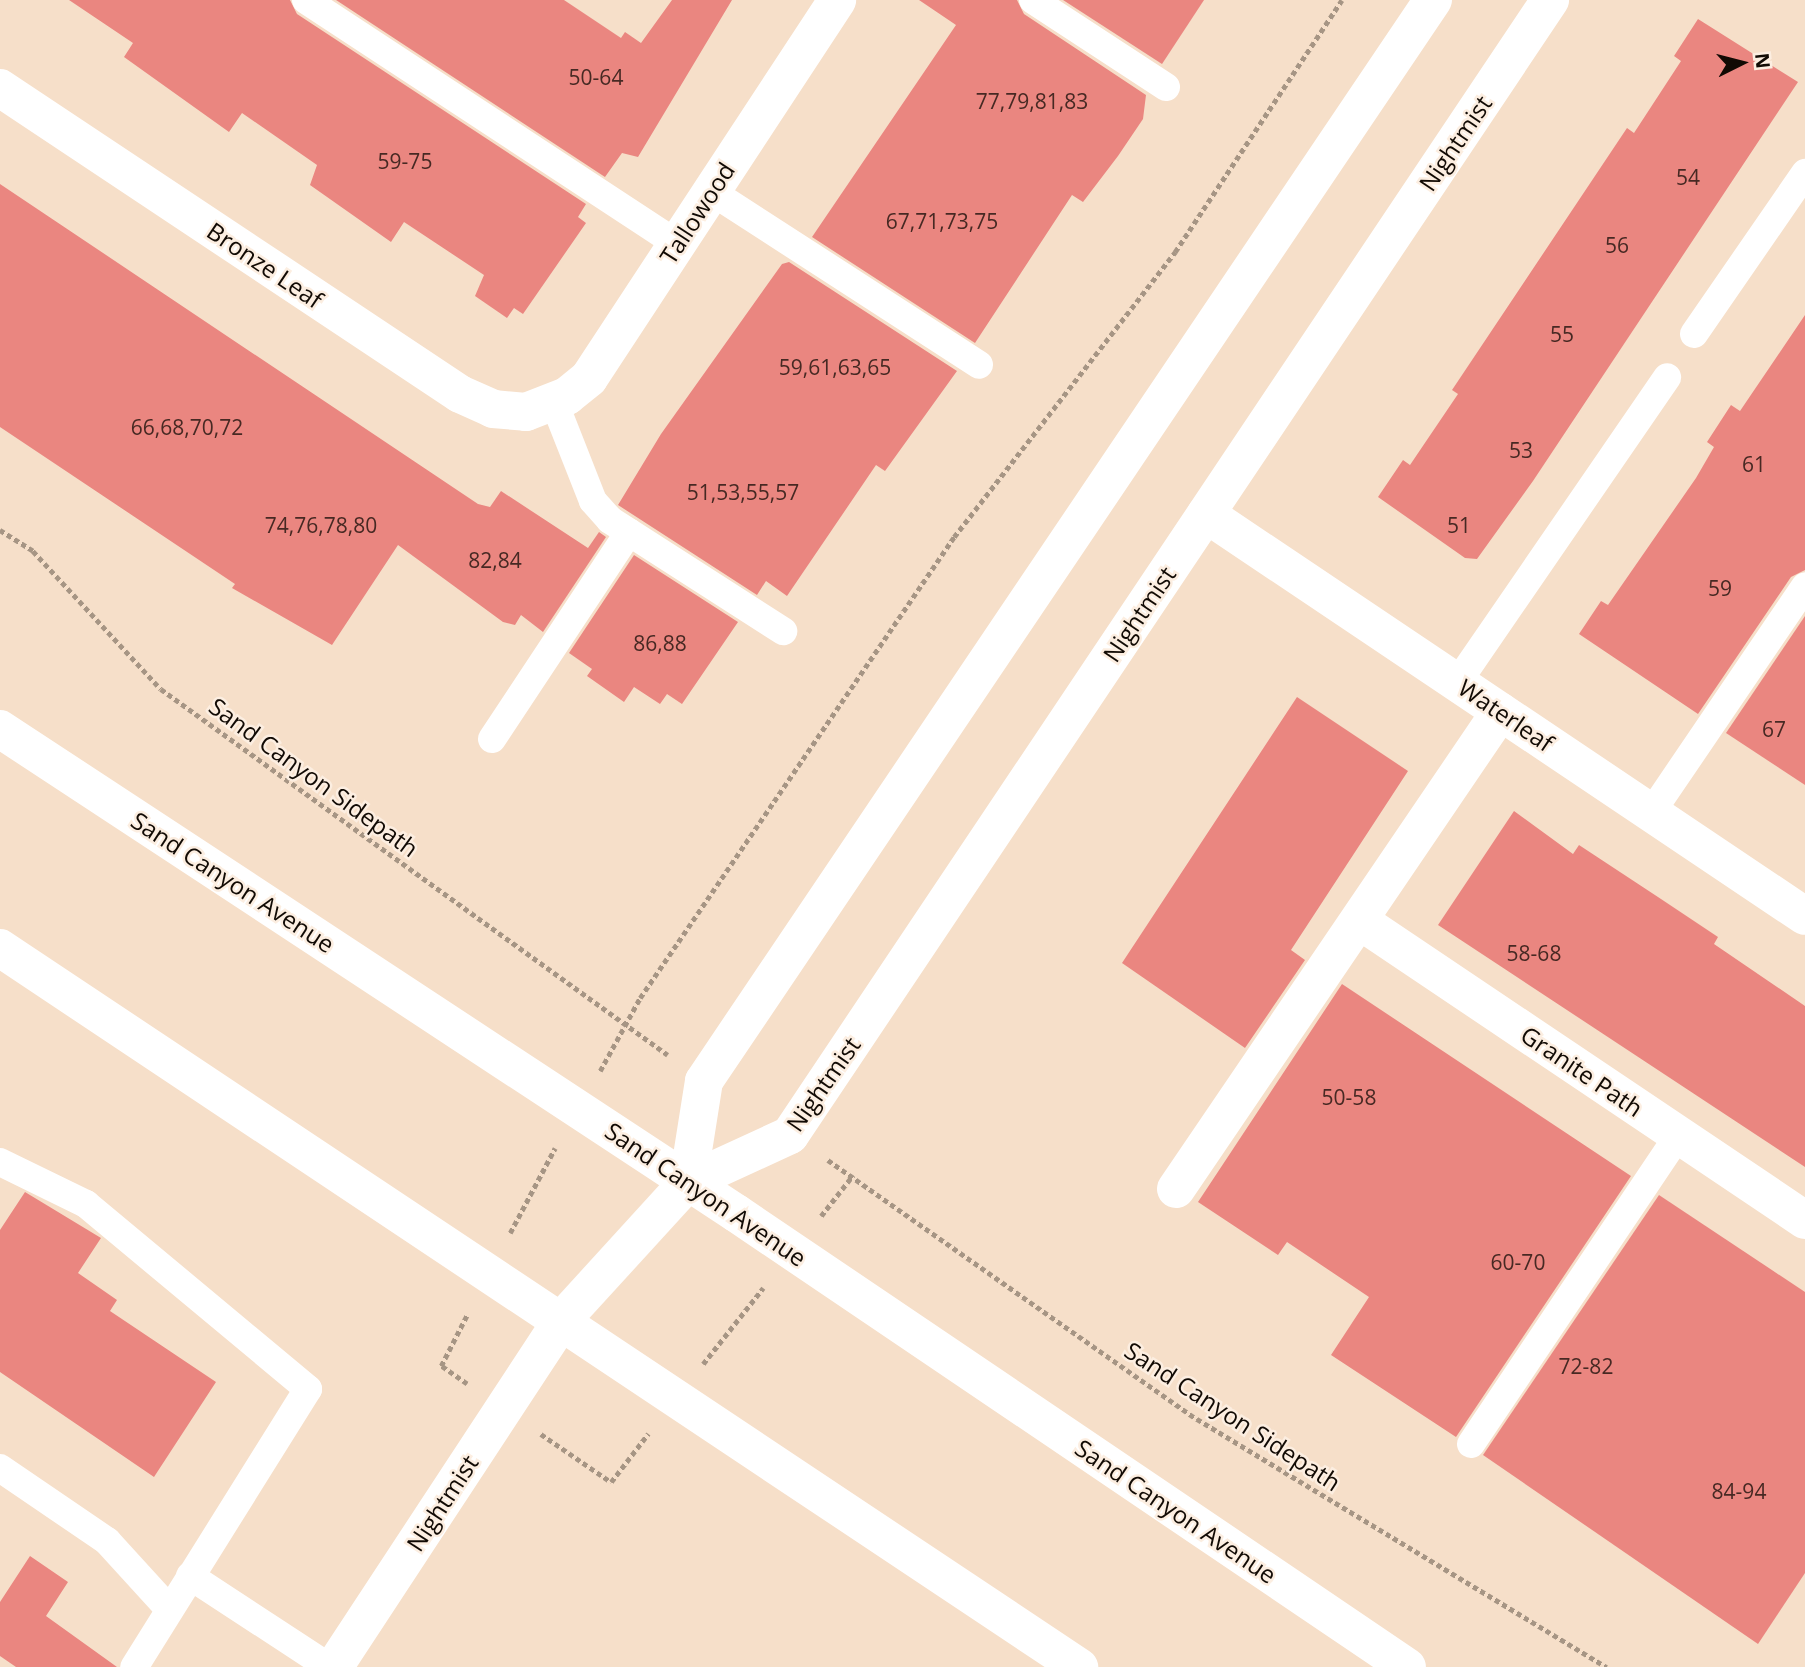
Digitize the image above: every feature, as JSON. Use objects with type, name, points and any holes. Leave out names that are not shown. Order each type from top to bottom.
[{"type":"street","name":"Tallowood","points":[[547,405],[589,378],[837,0]]},
{"type":"street","points":[[688,1182],[704,1081],[1433,0]]},
{"type":"street","name":"Nightmist","points":[[332,1667],[561,1321],[688,1182],[790,1135],[1550,0]]},
{"type":"street","name":"Bronze Leaf","points":[[0,88],[460,394],[493,409],[547,405]]},
{"type":"street","name":"Waterleaf","points":[[1206,514],[1805,916]]},
{"type":"street","points":[[1176,1189],[1500,712]]},
{"type":"street","name":"Sand Canyon Avenue","points":[[0,729],[688,1182],[1407,1667]]},
{"type":"street","name":"Granite Path","points":[[1360,921],[1805,1220]]},
{"type":"street","points":[[0,948],[1079,1667]]},
{"type":"lane","points":[[306,0],[677,244]]},
{"type":"lane","points":[[1033,0],[1166,87]]},
{"type":"lane","points":[[1694,334],[1805,173]]},
{"type":"lane","points":[[712,192],[979,365]]},
{"type":"lane","points":[[1457,683],[1667,377]]},
{"type":"lane","points":[[547,405],[593,501],[629,532],[783,631]]},
{"type":"lane","points":[[492,739],[629,532]]},
{"type":"lane","points":[[1651,813],[1805,586]]},
{"type":"lane","points":[[1471,1444],[1678,1136]]},
{"type":"lane","points":[[0,1162],[86,1203],[308,1389],[134,1667]]},
{"type":"lane","points":[[0,1468],[107,1541],[169,1609]]},
{"type":"lane","points":[[190,1576],[332,1667]]},
{"type":"path","points":[[441,1366],[576,1108],[629,1027],[640,998],[954,537],[1175,252],[1342,0]]},
{"type":"path","name":"Sand Canyon Sidepath","points":[[0,530],[33,551],[161,689],[629,1027]]},
{"type":"path","name":"Sand Canyon Sidepath","points":[[853,1175],[1197,1419],[1607,1667]]},
{"type":"building","points":[[69,0],[290,0],[297,14],[586,204],[578,217],[586,223],[523,314],[514,308],[507,318],[475,296],[484,275],[404,222],[391,242],[310,185],[317,165],[242,113],[229,132],[124,57],[133,43]]},
{"type":"building","points":[[336,0],[564,0],[621,38],[625,32],[641,43],[672,0],[732,0],[638,157],[622,153],[605,177]]},
{"type":"building","points":[[919,0],[1017,0],[1024,14],[1146,95],[1143,119],[1118,156],[1083,202],[1072,195],[975,343],[812,237],[956,25]]},
{"type":"building","points":[[1063,0],[1204,0],[1162,64]]},
{"type":"building","points":[[1698,19],[1798,82],[1533,481],[1477,559],[1465,558],[1378,497],[1403,460],[1410,465],[1458,394],[1452,390],[1627,128],[1634,133],[1681,61],[1674,56]]},
{"type":"building","points":[[0,184],[478,504],[490,507],[501,491],[588,548],[599,532],[606,537],[543,632],[521,615],[515,625],[503,622],[398,545],[332,645],[232,588],[235,584],[0,427]]},
{"type":"building","points":[[789,262],[957,371],[885,471],[876,465],[787,596],[766,581],[757,595],[618,505],[661,434],[782,264]]},
{"type":"building","points":[[1805,315],[1805,570],[1791,577],[1698,714],[1579,634],[1601,601],[1608,605],[1696,478],[1714,447],[1707,442],[1731,405],[1740,411]]},
{"type":"building","points":[[634,555],[738,622],[682,704],[667,694],[660,704],[634,687],[624,702],[587,676],[592,669],[569,653]]},
{"type":"building","points":[[1805,616],[1805,785],[1726,733]]},
{"type":"building","points":[[1297,697],[1408,771],[1291,950],[1305,960],[1245,1048],[1122,963]]},
{"type":"building","points":[[1514,811],[1573,854],[1579,845],[1718,937],[1714,944],[1805,1006],[1805,1167],[1438,925]]},
{"type":"building","points":[[1342,984],[1631,1176],[1456,1437],[1331,1355],[1369,1297],[1287,1242],[1278,1255],[1198,1202]]},
{"type":"building","points":[[25,1192],[101,1238],[78,1273],[117,1300],[110,1311],[216,1382],[154,1477],[0,1372],[0,1230]]},
{"type":"building","points":[[1659,1195],[1805,1292],[1805,1573],[1758,1644],[1483,1455]]},
{"type":"building","points":[[30,1556],[68,1582],[46,1616],[117,1667],[16,1667],[0,1656],[0,1602]]}]
